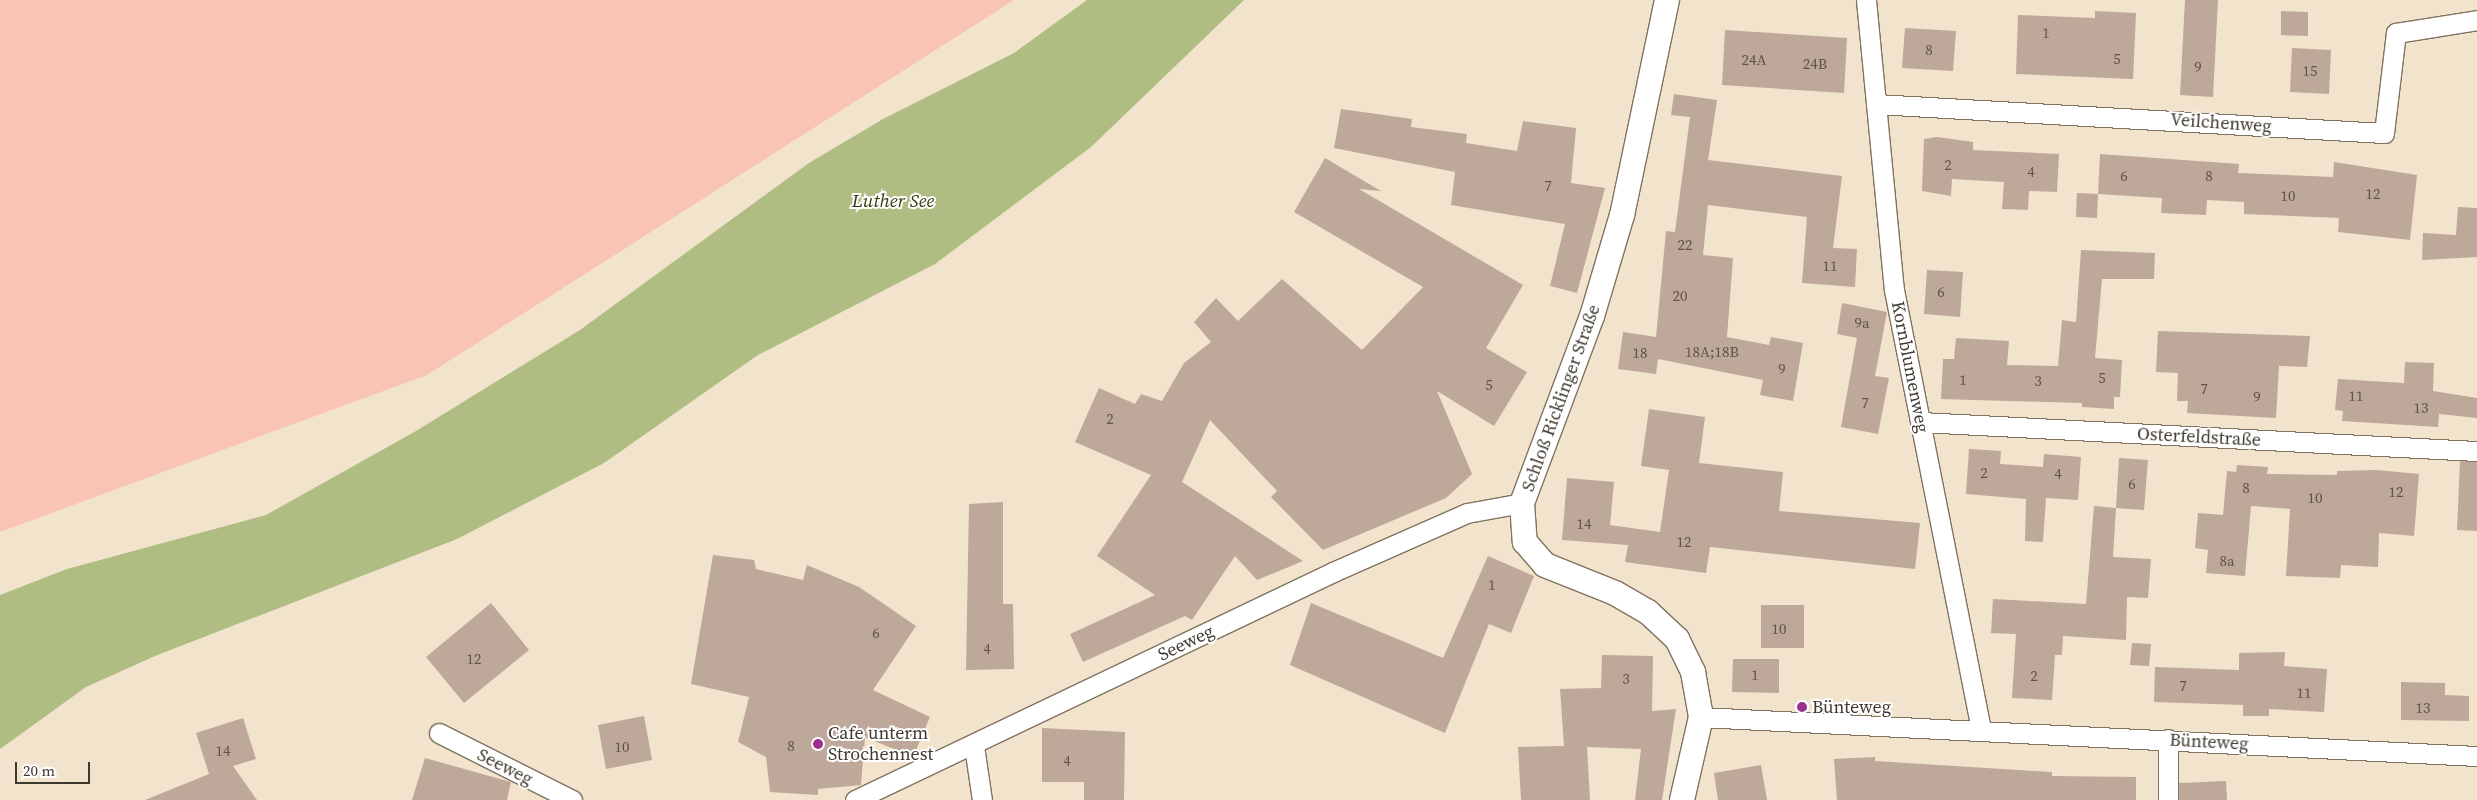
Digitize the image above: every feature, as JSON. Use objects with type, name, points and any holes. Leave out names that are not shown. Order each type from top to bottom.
[{"type":"street","name":"Schloß Ricklinger Straße","points":[[1667,0],[1622,215],[1592,316],[1522,503],[1525,542],[1545,565],[1615,593],[1648,612],[1677,639],[1693,672],[1701,717],[1682,800]]},
{"type":"street","name":"Kornblumenweg","points":[[1866,0],[1894,290],[1981,730]]},
{"type":"street","name":"Veilchenweg","points":[[1876,104],[2384,133],[2396,33],[2477,20]]},
{"type":"street","name":"Osterfeldstraße","points":[[1921,422],[2477,451]]},
{"type":"street","name":"Seeweg","points":[[856,800],[974,746],[1342,568],[1467,513],[1522,503]]},
{"type":"street","name":"Bünteweg","points":[[1701,717],[2477,756]]},
{"type":"street","name":"Seeweg","points":[[439,733],[572,800]]},
{"type":"street","points":[[2168,739],[2168,800]]},
{"type":"street","points":[[974,746],[982,800]]},
{"type":"shaded area","points":[[0,0],[1014,0],[427,375],[0,532]]},
{"type":"water","name":"Luther See","points":[[1087,0],[1244,0],[1091,147],[935,264],[758,355],[604,463],[457,539],[155,656],[86,687],[0,749],[0,595],[67,569],[266,515],[416,431],[580,330],[809,163],[883,119],[1014,53]]},
{"type":"building","points":[[2185,0],[2218,0],[2213,97],[2180,95]]},
{"type":"building","points":[[2095,11],[2136,13],[2133,79],[2016,74],[2018,15],[2095,18]]},
{"type":"building","points":[[2281,11],[2308,12],[2308,36],[2281,35]]},
{"type":"building","points":[[1905,28],[1956,31],[1953,71],[1902,68]]},
{"type":"building","points":[[1725,30],[1847,38],[1844,93],[1722,85]]},
{"type":"building","points":[[2292,48],[2331,50],[2329,94],[2290,92]]},
{"type":"building","points":[[1674,94],[1717,100],[1708,160],[1842,176],[1833,248],[1857,249],[1855,287],[1802,283],[1807,217],[1708,205],[1703,255],[1733,258],[1727,337],[1769,345],[1771,337],[1803,343],[1793,401],[1760,395],[1763,380],[1658,359],[1656,374],[1618,369],[1623,332],[1656,337],[1666,231],[1675,232],[1690,117],[1671,115]]},
{"type":"building","points":[[1341,109],[1412,119],[1411,127],[1467,134],[1466,143],[1517,151],[1523,121],[1576,128],[1571,183],[1605,188],[1577,293],[1550,286],[1565,224],[1451,205],[1455,172],[1334,148]]},
{"type":"building","points":[[1937,137],[1973,142],[1973,150],[2059,154],[2057,192],[2029,191],[2028,210],[2002,209],[2004,182],[1952,179],[1951,196],[1922,191],[1924,139]]},
{"type":"building","points":[[2100,154],[2239,164],[2238,173],[2333,177],[2334,162],[2417,175],[2410,240],[2338,232],[2339,218],[2244,214],[2244,202],[2207,200],[2206,215],[2161,213],[2162,198],[2098,194]]},
{"type":"building","points":[[1325,158],[1381,191],[1359,189],[1523,285],[1486,348],[1527,372],[1494,426],[1437,391],[1472,474],[1446,498],[1323,550],[1271,497],[1277,491],[1210,420],[1182,482],[1303,561],[1257,580],[1235,556],[1192,620],[1185,616],[1083,662],[1070,634],[1155,595],[1097,556],[1151,475],[1075,442],[1099,388],[1135,404],[1141,394],[1162,401],[1184,363],[1211,342],[1194,322],[1216,298],[1238,321],[1282,279],[1362,350],[1423,287],[1294,212]]},
{"type":"building","points":[[2077,193],[2098,194],[2097,218],[2076,217]]},
{"type":"building","points":[[2458,207],[2477,208],[2477,257],[2422,260],[2423,233],[2456,235]]},
{"type":"building","points":[[2081,250],[2155,253],[2154,279],[2102,279],[2095,358],[2122,360],[2120,397],[2114,397],[2114,409],[2082,407],[2082,403],[1941,399],[1943,359],[1954,359],[1956,338],[2009,341],[2007,365],[2058,366],[2062,320],[2076,322]]},
{"type":"building","points":[[1927,270],[1963,272],[1960,317],[1924,314]]},
{"type":"building","points":[[1842,303],[1887,312],[1875,376],[1889,378],[1878,434],[1841,427],[1857,338],[1837,334]]},
{"type":"building","points":[[2158,331],[2310,336],[2307,367],[2279,366],[2276,418],[2187,413],[2188,401],[2177,401],[2178,373],[2156,372]]},
{"type":"building","points":[[2405,362],[2434,363],[2433,391],[2477,398],[2477,418],[2439,414],[2438,427],[2342,421],[2343,411],[2335,410],[2338,379],[2404,383]]},
{"type":"building","points":[[1649,409],[1705,417],[1699,463],[1783,472],[1779,511],[1920,523],[1915,569],[1710,547],[1706,573],[1625,562],[1628,545],[1562,540],[1567,478],[1614,482],[1610,525],[1660,532],[1669,470],[1641,466]]},
{"type":"building","points":[[1969,449],[2001,451],[2000,464],[2043,467],[2044,454],[2081,457],[2078,500],[2046,498],[2043,542],[2025,541],[2026,499],[1966,494]]},
{"type":"building","points":[[2119,458],[2148,460],[2144,510],[2116,508]]},
{"type":"building","points":[[2460,461],[2477,462],[2477,531],[2457,530]]},
{"type":"building","points":[[2237,465],[2268,467],[2267,474],[2337,475],[2337,471],[2377,470],[2419,474],[2414,536],[2379,533],[2378,567],[2341,565],[2340,578],[2286,576],[2290,509],[2251,506],[2245,576],[2206,573],[2208,550],[2195,548],[2198,513],[2223,515],[2227,471],[2236,472]]},
{"type":"building","points":[[1003,502],[1003,604],[1013,604],[1014,669],[966,670],[969,504]]},
{"type":"building","points":[[2094,506],[2116,508],[2113,557],[2151,559],[2148,598],[2127,597],[2126,640],[2063,636],[2062,655],[2055,655],[2052,700],[2012,698],[2016,634],[1991,633],[1993,599],[2086,604]]},
{"type":"building","points":[[713,555],[754,560],[756,569],[803,580],[807,565],[859,587],[916,626],[873,690],[930,717],[913,757],[865,737],[861,785],[818,789],[818,795],[770,792],[766,757],[738,742],[749,697],[691,684]]},
{"type":"building","points":[[1488,556],[1534,576],[1511,633],[1489,624],[1445,733],[1290,665],[1311,603],[1443,658]]},
{"type":"building","points":[[491,603],[529,650],[464,703],[426,657]]},
{"type":"building","points":[[1761,605],[1804,605],[1804,648],[1761,648]]},
{"type":"building","points":[[2132,643],[2151,644],[2149,666],[2130,665]]},
{"type":"building","points":[[2285,652],[2284,666],[2327,669],[2324,712],[2269,709],[2269,716],[2243,716],[2243,705],[2154,702],[2155,667],[2239,670],[2239,653]]},
{"type":"building","points":[[1602,655],[1653,656],[1652,711],[1676,709],[1662,800],[1635,800],[1641,749],[1587,747],[1590,800],[1521,800],[1518,747],[1564,746],[1560,689],[1601,688]]},
{"type":"building","points":[[1733,659],[1779,659],[1779,693],[1732,692]]},
{"type":"building","points":[[2401,682],[2445,683],[2445,695],[2469,696],[2469,721],[2401,720]]},
{"type":"building","points":[[644,716],[652,760],[606,769],[598,725]]},
{"type":"building","points":[[243,718],[256,759],[233,766],[257,800],[145,800],[209,774],[196,733]]},
{"type":"building","points":[[1042,728],[1125,732],[1124,800],[1084,800],[1084,782],[1042,782]]},
{"type":"building","points":[[1875,757],[1875,761],[2052,772],[2052,776],[2136,777],[2136,800],[1837,800],[1834,759]]},
{"type":"building","points":[[425,758],[511,782],[507,800],[412,800]]},
{"type":"building","points":[[1761,765],[1767,800],[1718,800],[1714,773]]},
{"type":"building","points":[[2226,781],[2227,800],[2179,800],[2179,783]]},
{"type":"place","name":"Bünteweg","points":[[1802,707]]},
{"type":"place","name":"Cafe unterm Strochennest","points":[[818,744]]}]
